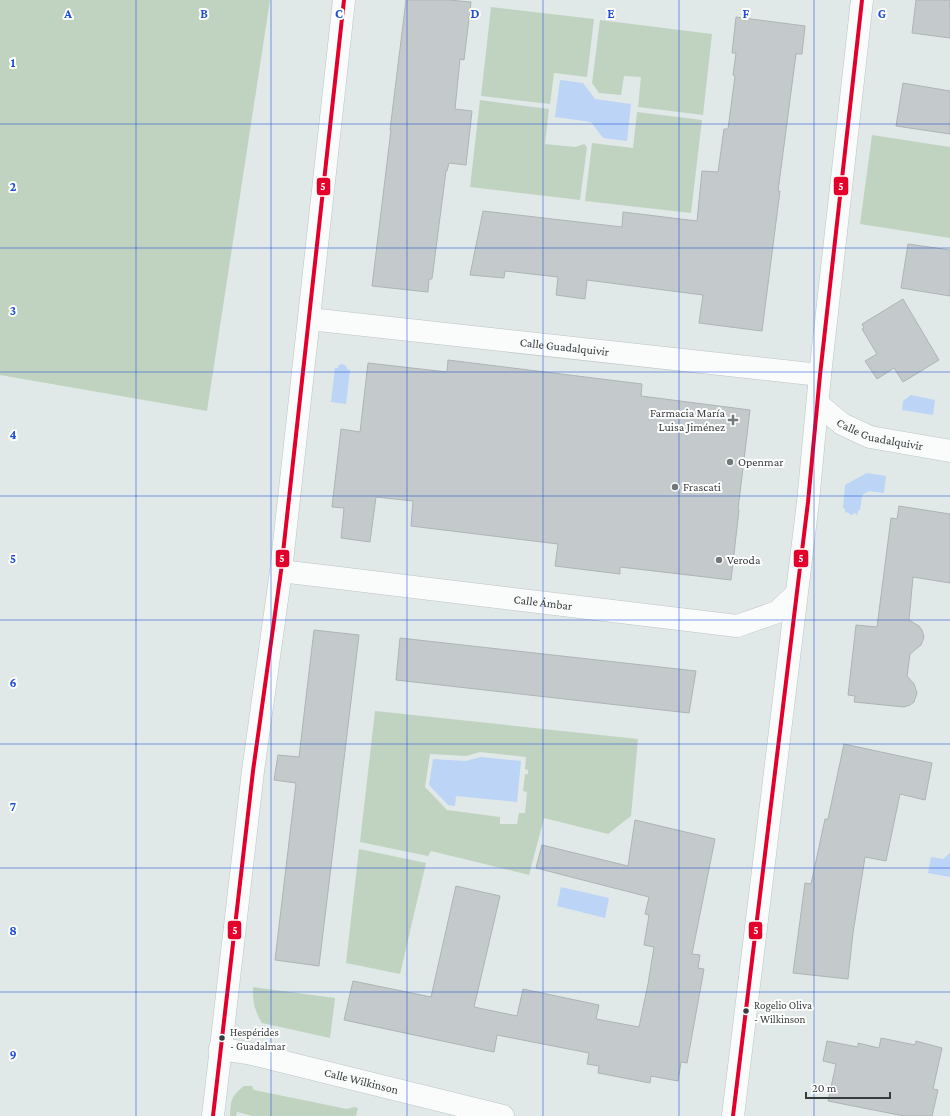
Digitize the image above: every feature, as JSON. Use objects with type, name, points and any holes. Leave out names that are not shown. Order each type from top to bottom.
[{"type":"street","points":[[213,1116],[253,771],[280,571],[344,0]]},
{"type":"street","points":[[733,1116],[808,502],[820,375],[862,0]]},
{"type":"street","name":"Calle Guadalquivir","points":[[309,319],[820,375]]},
{"type":"street","name":"Calle Guadalquivir","points":[[818,404],[842,424],[870,437],[950,451]]},
{"type":"street","name":"Calle Ámbar","points":[[280,571],[737,626],[777,612],[796,594]]},
{"type":"street","name":"Calle Wilkinson","points":[[221,1039],[248,1053],[503,1116]]},
{"type":"green space","points":[[0,0],[270,0],[207,411],[0,375]]},
{"type":"green space","points":[[491,7],[594,19],[587,77],[554,73],[550,104],[481,96]]},
{"type":"green space","points":[[600,20],[712,34],[703,115],[638,107],[641,77],[624,76],[621,95],[599,93],[592,83]]},
{"type":"green space","points":[[480,100],[549,109],[545,144],[575,147],[584,144],[587,147],[580,200],[470,187]]},
{"type":"green space","points":[[637,112],[702,120],[691,213],[585,201],[592,143],[633,148]]},
{"type":"green space","points":[[872,135],[950,147],[950,238],[860,224]]},
{"type":"green space","points":[[375,711],[638,739],[631,816],[608,834],[544,818],[529,875],[431,851],[428,856],[360,842]],"holes":[[[480,752],[526,757],[525,769],[528,770],[528,774],[525,774],[523,791],[527,792],[525,813],[519,813],[517,824],[500,824],[500,817],[447,810],[425,787],[430,754],[466,756]]]},
{"type":"green space","points":[[359,849],[426,863],[400,974],[346,963]]},
{"type":"green space","points":[[253,987],[335,998],[330,1038],[262,1023],[254,1006]]},
{"type":"green space","points":[[244,1086],[252,1086],[254,1090],[347,1109],[354,1107],[358,1108],[356,1116],[253,1116],[237,1112],[236,1116],[230,1116],[232,1099]]},
{"type":"water","points":[[560,80],[583,83],[595,99],[631,104],[627,141],[603,138],[591,122],[555,117]]},
{"type":"water","points":[[342,364],[350,370],[346,404],[331,402],[335,368],[338,368],[339,365]]},
{"type":"water","points":[[911,395],[935,400],[933,415],[902,410],[903,401]]},
{"type":"water","points":[[867,473],[886,476],[884,493],[869,491],[862,495],[860,510],[858,511],[857,515],[855,513],[851,515],[847,512],[845,513],[845,509],[843,508],[845,485]]},
{"type":"water","points":[[481,757],[521,761],[517,802],[456,796],[455,806],[448,805],[429,785],[433,759],[466,761]]},
{"type":"water","points":[[950,853],[950,877],[928,873],[931,857],[943,859]]},
{"type":"water","points":[[561,887],[609,898],[605,918],[557,906]]},
{"type":"building","points":[[406,0],[449,0],[471,2],[464,60],[460,59],[455,109],[472,111],[466,165],[449,163],[446,171],[432,279],[429,279],[428,292],[372,286]]},
{"type":"building","points":[[916,0],[950,0],[950,38],[912,33]]},
{"type":"building","points":[[736,17],[805,26],[802,54],[796,54],[762,331],[699,323],[703,295],[587,280],[585,299],[556,295],[558,277],[505,271],[504,278],[470,275],[483,211],[622,227],[623,212],[697,221],[702,171],[718,172],[724,129],[728,129],[735,76],[733,75],[736,53],[732,53]]},
{"type":"building","points":[[903,83],[950,91],[950,134],[896,126]]},
{"type":"building","points":[[908,244],[950,250],[950,296],[901,288]]},
{"type":"building","points":[[903,299],[939,360],[903,382],[894,368],[877,379],[865,361],[877,354],[862,329],[864,328],[862,324]]},
{"type":"building","points":[[448,360],[642,384],[641,396],[750,410],[731,580],[620,567],[620,574],[555,566],[558,544],[411,526],[413,501],[376,497],[370,542],[341,538],[344,508],[332,507],[341,429],[360,432],[368,363],[447,372]]},
{"type":"building","points":[[899,506],[950,514],[950,583],[913,577],[909,620],[919,626],[924,637],[921,645],[910,654],[907,676],[914,684],[917,693],[914,702],[904,707],[854,702],[855,696],[848,695],[856,625],[877,627],[891,518],[897,519]]},
{"type":"building","points":[[314,630],[359,635],[319,966],[275,960],[296,783],[274,780],[278,755],[299,757]]},
{"type":"building","points":[[400,638],[696,671],[689,713],[396,680]]},
{"type":"building","points":[[844,744],[932,763],[925,800],[900,794],[886,861],[865,857],[853,933],[848,979],[793,973],[805,883],[811,884],[825,819],[828,819]]},
{"type":"building","points":[[635,820],[715,839],[692,954],[700,955],[698,968],[704,969],[687,1063],[681,1062],[678,1081],[651,1076],[650,1083],[598,1073],[599,1066],[587,1064],[589,1053],[497,1035],[494,1052],[344,1020],[353,981],[431,997],[456,886],[500,896],[474,1007],[517,1016],[523,989],[599,1005],[596,1019],[639,1027],[654,947],[644,945],[649,915],[645,914],[649,897],[536,868],[542,845],[628,866]]},
{"type":"building","points":[[881,1038],[915,1045],[916,1041],[942,1048],[933,1089],[938,1090],[932,1116],[904,1116],[828,1101],[836,1064],[823,1061],[827,1041],[858,1047],[858,1043],[879,1048]]},
{"type":"transit line","name":"5","points":[[213,1116],[253,771],[281,571],[344,0]]},
{"type":"transit line","name":"5","points":[[733,1116],[808,502],[820,375],[862,0]]},
{"type":"place","name":"Farmacia María Luisa Jiménez","points":[[733,420]]},
{"type":"place","name":"Openmar","points":[[730,462]]},
{"type":"place","name":"Frascati","points":[[675,487]]},
{"type":"place","name":"Veroda","points":[[719,560]]},
{"type":"place","name":"Rogelio Oliva - Wilkinson","points":[[746,1011]]},
{"type":"place","name":"Hespérides - Guadalmar","points":[[222,1038]]}]
